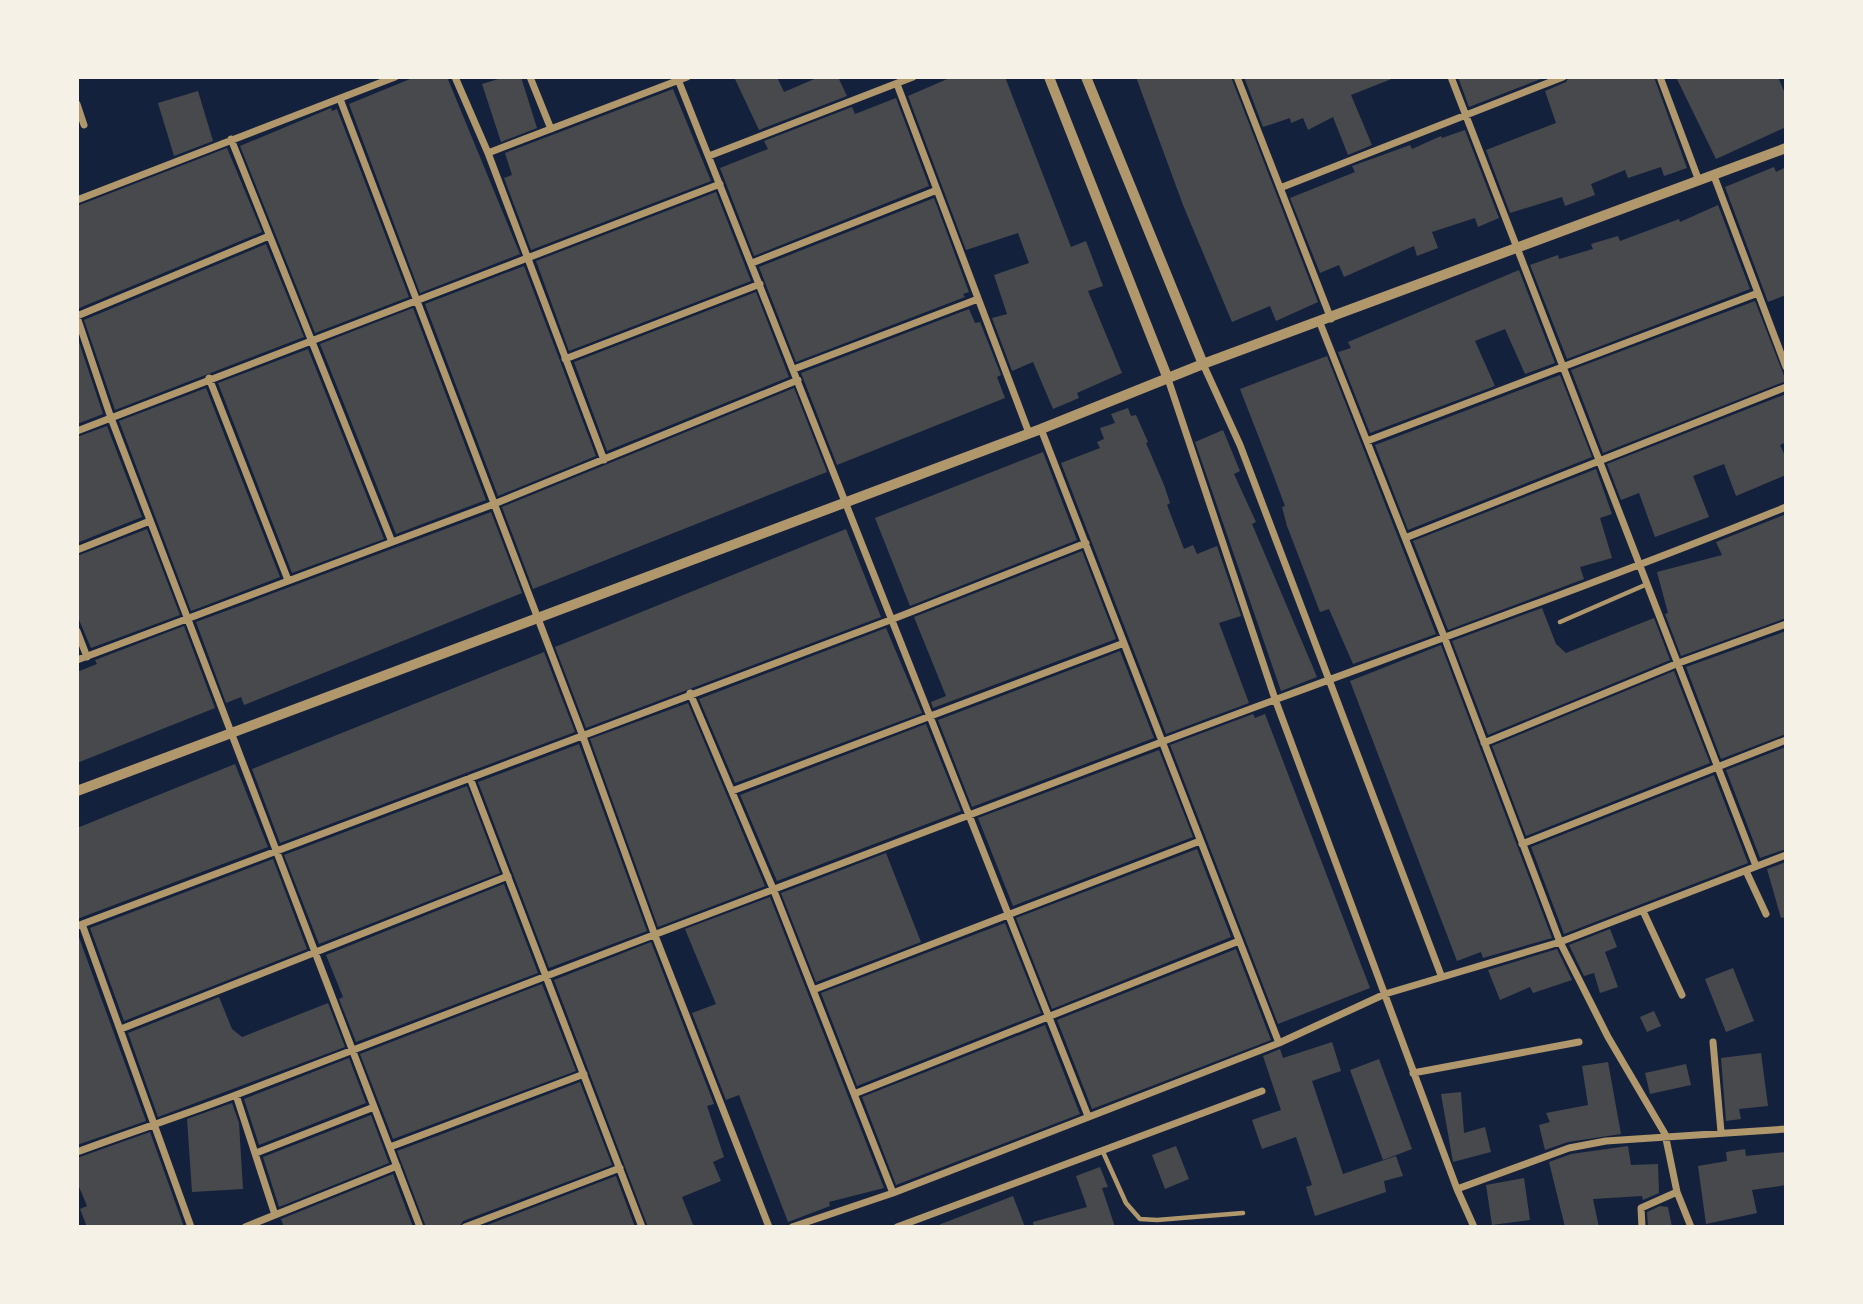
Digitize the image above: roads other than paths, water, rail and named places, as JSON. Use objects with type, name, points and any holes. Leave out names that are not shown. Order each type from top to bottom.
[{"type":"street","points":[[77,200],[395,77]]},
{"type":"street","points":[[455,77],[488,153],[604,460]]},
{"type":"street","points":[[530,77],[551,129]]},
{"type":"street","points":[[488,153],[687,77]]},
{"type":"street","points":[[709,156],[913,77]]},
{"type":"street","points":[[1049,77],[1168,379],[1275,699],[1413,1073],[1474,1227]]},
{"type":"street","points":[[1086,77],[1203,364],[1240,445],[1441,975]]},
{"type":"street","points":[[1451,77],[1638,567],[1756,866]]},
{"type":"street","points":[[1280,188],[1563,77]]},
{"type":"street","points":[[1660,77],[1699,181]]},
{"type":"street","points":[[1240,78],[1367,441],[1560,942],[1608,1037],[1665,1134],[1677,1192],[1691,1227]]},
{"type":"street","points":[[679,82],[1088,1116]]},
{"type":"street","points":[[897,84],[1029,433]]},
{"type":"street","points":[[340,99],[582,734],[654,933],[769,1227]]},
{"type":"street","points":[[77,104],[84,125]]},
{"type":"street","points":[[231,139],[392,542]]},
{"type":"street","points":[[77,791],[537,616],[1041,429],[1203,364],[1786,148]]},
{"type":"street","points":[[1714,176],[1786,367]]},
{"type":"street","points":[[77,431],[525,256],[720,184]]},
{"type":"street","points":[[752,263],[937,190]]},
{"type":"street","points":[[269,236],[77,317],[111,418],[420,1227]]},
{"type":"street","points":[[565,359],[760,284]]},
{"type":"street","points":[[1367,441],[1758,293]]},
{"type":"street","points":[[794,369],[978,299]]},
{"type":"street","points":[[209,379],[288,580]]},
{"type":"street","points":[[77,660],[494,504],[798,380]]},
{"type":"street","points":[[1405,538],[1598,459],[1786,387]]},
{"type":"street","points":[[1041,429],[1279,1043]]},
{"type":"street","points":[[77,1152],[236,1095],[1162,741],[1638,567],[1786,507]]},
{"type":"street","points":[[77,550],[150,521]]},
{"type":"street","points":[[191,1227],[121,1029],[79,925],[690,693],[893,619],[1086,543]]},
{"type":"street","points":[[1484,743],[1676,664],[1786,624]]},
{"type":"street","points":[[77,631],[87,657]]},
{"type":"street","points":[[732,791],[1124,643]]},
{"type":"street","points":[[690,693],[774,891],[893,1193]]},
{"type":"street","points":[[1522,844],[1786,740]]},
{"type":"street","points":[[470,778],[642,1227]]},
{"type":"street","points":[[813,990],[1200,841]]},
{"type":"street","points":[[792,1227],[893,1193],[1279,1043],[1385,994],[1441,975],[1560,942],[1786,855]]},
{"type":"street","points":[[1746,871],[1766,914]]},
{"type":"street","points":[[121,1029],[508,876]]},
{"type":"street","points":[[1643,911],[1682,995]]},
{"type":"street","points":[[854,1094],[1239,941]]},
{"type":"street","points":[[1413,1073],[1579,1042]]},
{"type":"street","points":[[1713,1042],[1721,1132]]},
{"type":"street","points":[[390,1147],[584,1074]]},
{"type":"street","points":[[897,1227],[1262,1091]]},
{"type":"street","points":[[236,1095],[275,1215]]},
{"type":"street","points":[[256,1153],[374,1107]]},
{"type":"street","points":[[1457,1189],[1569,1148],[1665,1134],[1786,1129]]},
{"type":"street","points":[[245,1227],[397,1166]]},
{"type":"street","points":[[465,1227],[620,1168]]},
{"type":"street","points":[[1643,1227],[1641,1208],[1677,1192]]},
{"type":"lane","points":[[1560,622],[1645,585]]},
{"type":"lane","points":[[1102,1152],[1126,1203],[1140,1219],[1243,1213]]}]
